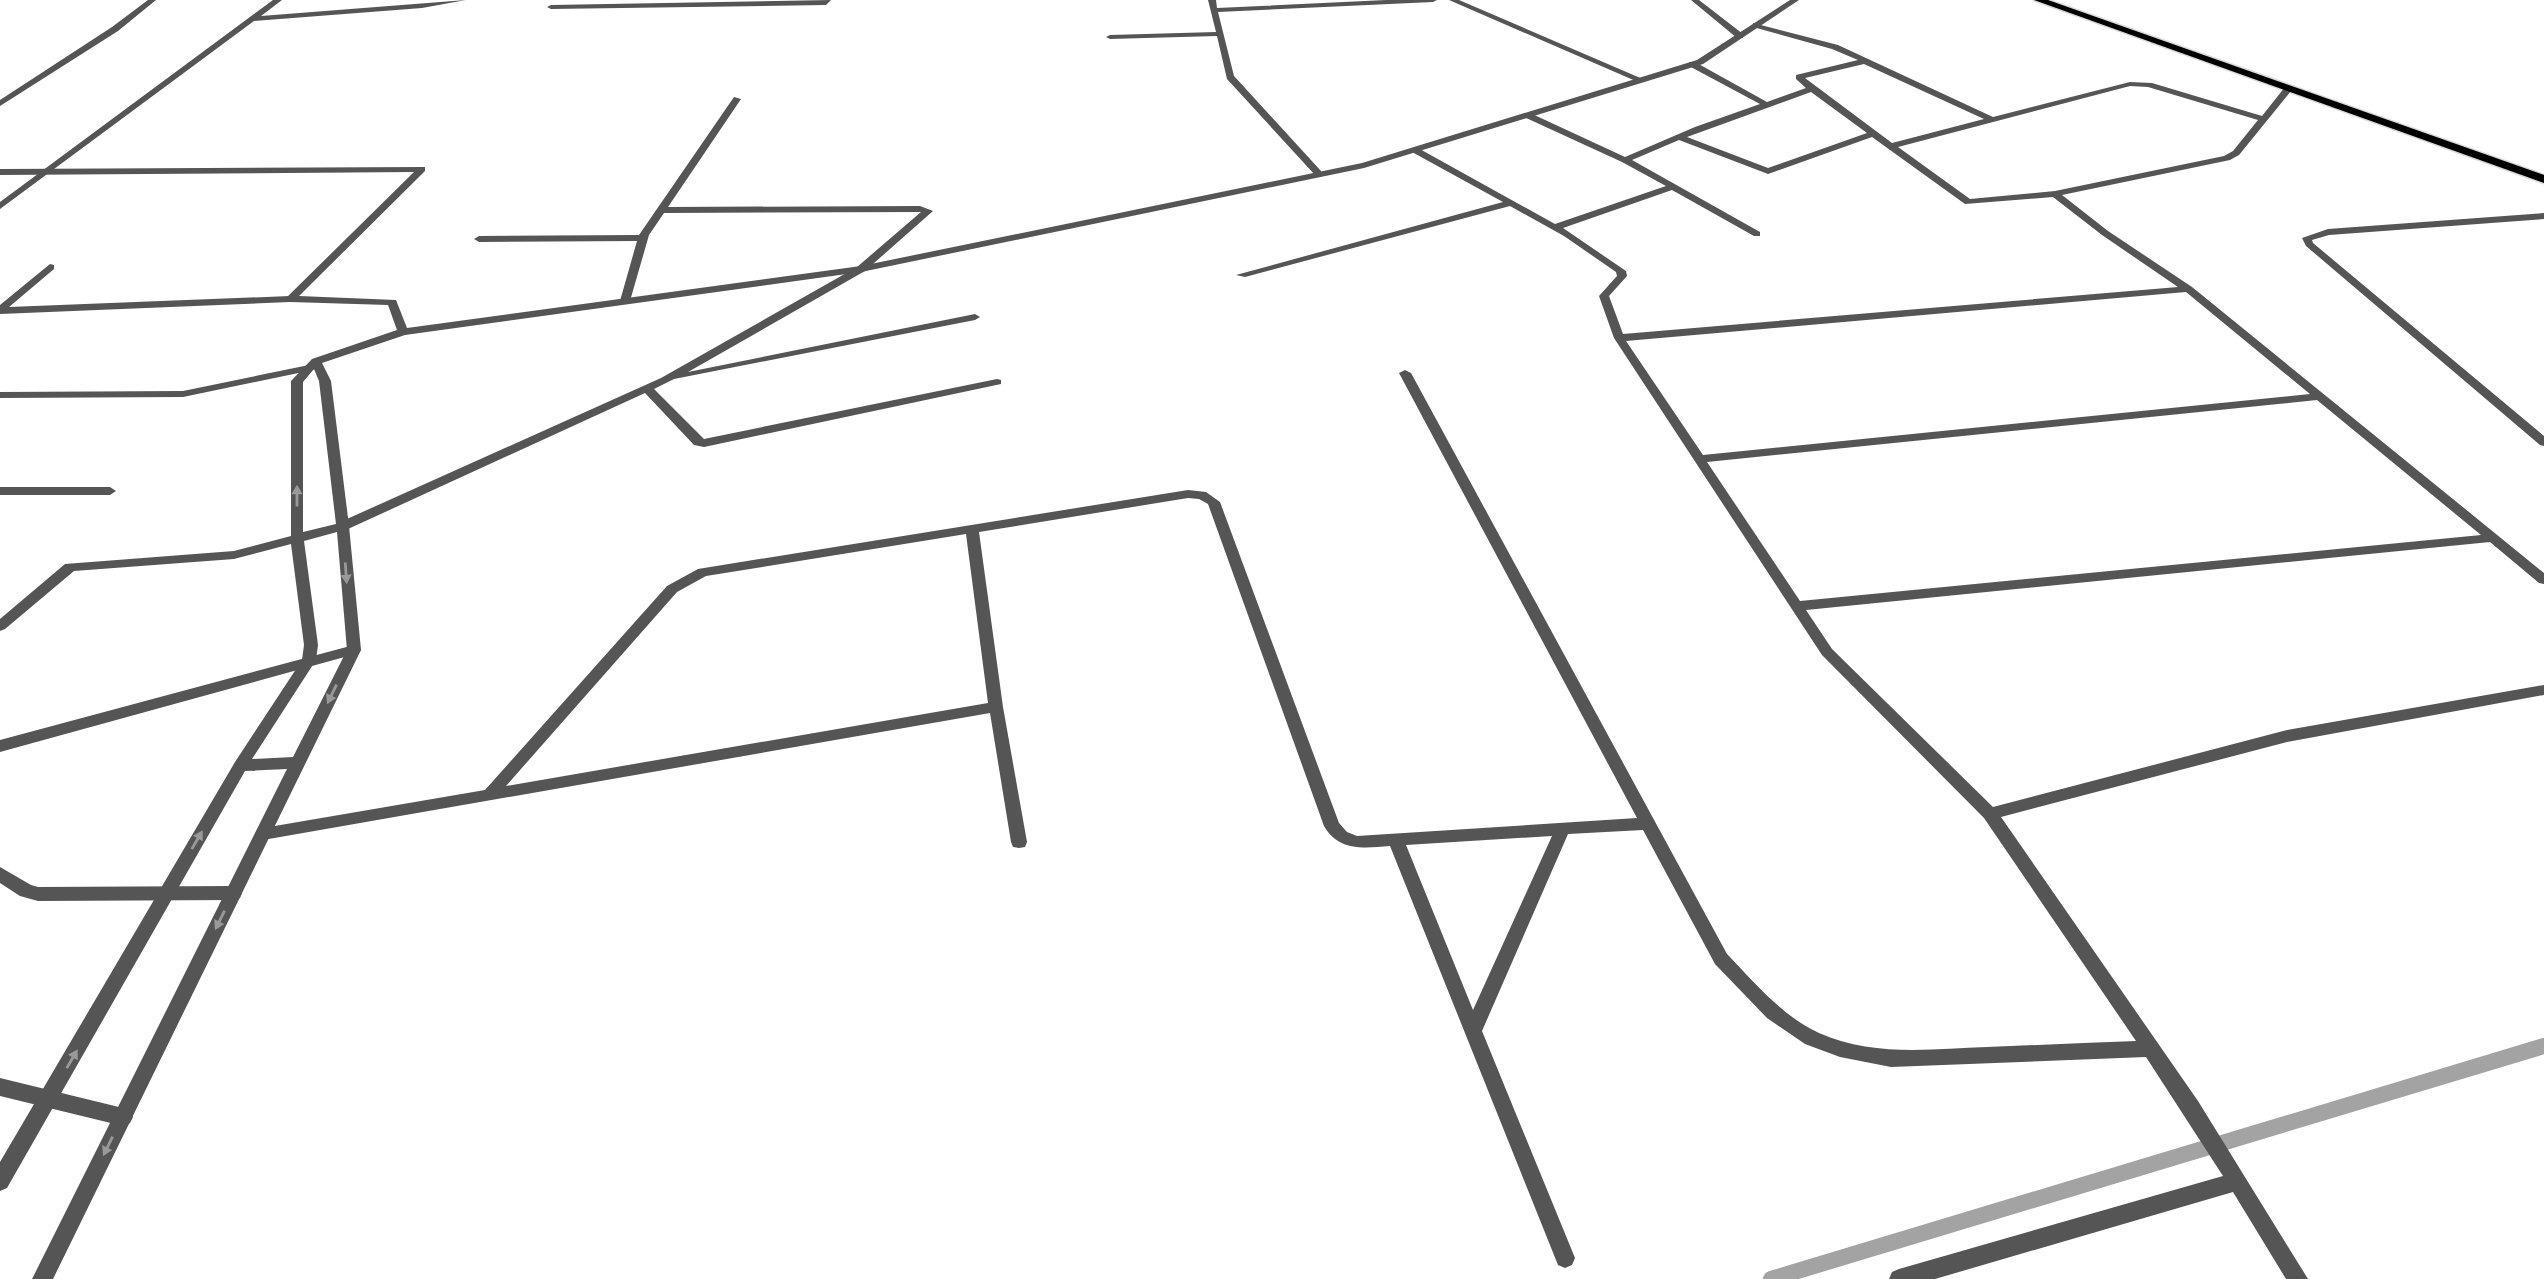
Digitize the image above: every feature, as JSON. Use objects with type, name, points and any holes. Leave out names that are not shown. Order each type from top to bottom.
[{"type":"highway","points":[[2039,0],[2544,179]]},
{"type":"street","points":[[0,104],[115,29],[152,0]]},
{"type":"street","points":[[0,206],[278,0]]},
{"type":"street","points":[[381,9],[389,0]]},
{"type":"street","points":[[255,19],[462,0]]},
{"type":"street","points":[[551,7],[826,3],[827,0]]},
{"type":"street","points":[[1212,0],[1230,77],[1318,173]]},
{"type":"street","points":[[1214,10],[1337,2],[1433,0]]},
{"type":"street","points":[[1453,0],[1641,80]]},
{"type":"street","points":[[1695,0],[1740,36]]},
{"type":"street","points":[[0,395],[183,394],[313,365],[403,332],[861,269],[1364,165],[1692,64],[1795,0]]},
{"type":"street","points":[[1756,25],[1826,44],[1992,120]]},
{"type":"street","points":[[1110,37],[1220,34]]},
{"type":"street","points":[[1865,61],[1799,77],[1968,202],[2055,194],[2227,158],[2236,153],[2288,89]]},
{"type":"street","points":[[1692,64],[1767,105]]},
{"type":"street","points":[[1891,146],[2138,83],[2263,119]]},
{"type":"street","points":[[1625,160],[1679,137],[1812,89]]},
{"type":"street","points":[[625,301],[643,238],[737,99]]},
{"type":"street","points":[[1527,115],[1625,160],[1757,234]]},
{"type":"street","points":[[1679,137],[1768,171],[1874,133]]},
{"type":"street","points":[[1415,150],[1555,227],[1621,271],[1622,276],[1604,296],[1619,338],[1796,606],[1838,665],[1990,814],[2191,1107],[2298,1279]]},
{"type":"street","points":[[0,172],[422,169],[290,299]]},
{"type":"street","points":[[1555,227],[1673,187]]},
{"type":"street","points":[[2055,194],[2105,233],[2188,289],[2544,580]]},
{"type":"street","points":[[1241,275],[1512,203]]},
{"type":"street","points":[[0,626],[70,567],[234,555],[343,526],[665,380],[861,269],[928,211],[661,210]]},
{"type":"street","points":[[2544,216],[2328,232],[2307,238],[2309,244],[2544,442]]},
{"type":"street","points":[[479,239],[643,238]]},
{"type":"street","points":[[0,310],[50,267]]},
{"type":"street","points":[[1619,338],[2188,289]]},
{"type":"street","points":[[0,310],[290,299],[392,302],[403,332]]},
{"type":"street","points":[[665,380],[975,317]]},
{"type":"street","points":[[42,1279],[354,650],[343,526],[325,381],[313,365]]},
{"type":"street","points":[[0,1181],[240,766],[310,652],[297,538],[298,381],[313,365]]},
{"type":"street","points":[[1405,373],[1721,958],[1763,1005],[1810,1038],[1852,1052],[1891,1059],[2152,1049]]},
{"type":"street","points":[[647,388],[698,442],[704,443],[997,382]]},
{"type":"street","points":[[1699,459],[2317,397]]},
{"type":"street","points":[[0,491],[110,491]]},
{"type":"street","points":[[490,794],[672,589],[703,572],[1188,494],[1202,495],[1214,502],[1332,826],[1342,836],[1356,842],[1648,823]]},
{"type":"street","points":[[972,528],[996,707],[1019,842]]},
{"type":"street","points":[[1796,606],[2492,538]]},
{"type":"street","points":[[0,746],[310,652],[354,650]]},
{"type":"street","points":[[1990,814],[2287,736],[2544,690]]},
{"type":"street","points":[[263,834],[996,707]]},
{"type":"street","points":[[240,766],[299,762]]},
{"type":"street","points":[[1473,1031],[1563,828]]},
{"type":"street","points":[[1395,839],[1565,1258]]},
{"type":"street","points":[[0,874],[26,891],[38,894],[234,893]]},
{"type":"street","points":[[0,1087],[123,1117]]},
{"type":"street","points":[[1899,1279],[2238,1181]]},
{"type":"waterway","points":[[1771,1279],[2544,1046]]}]
